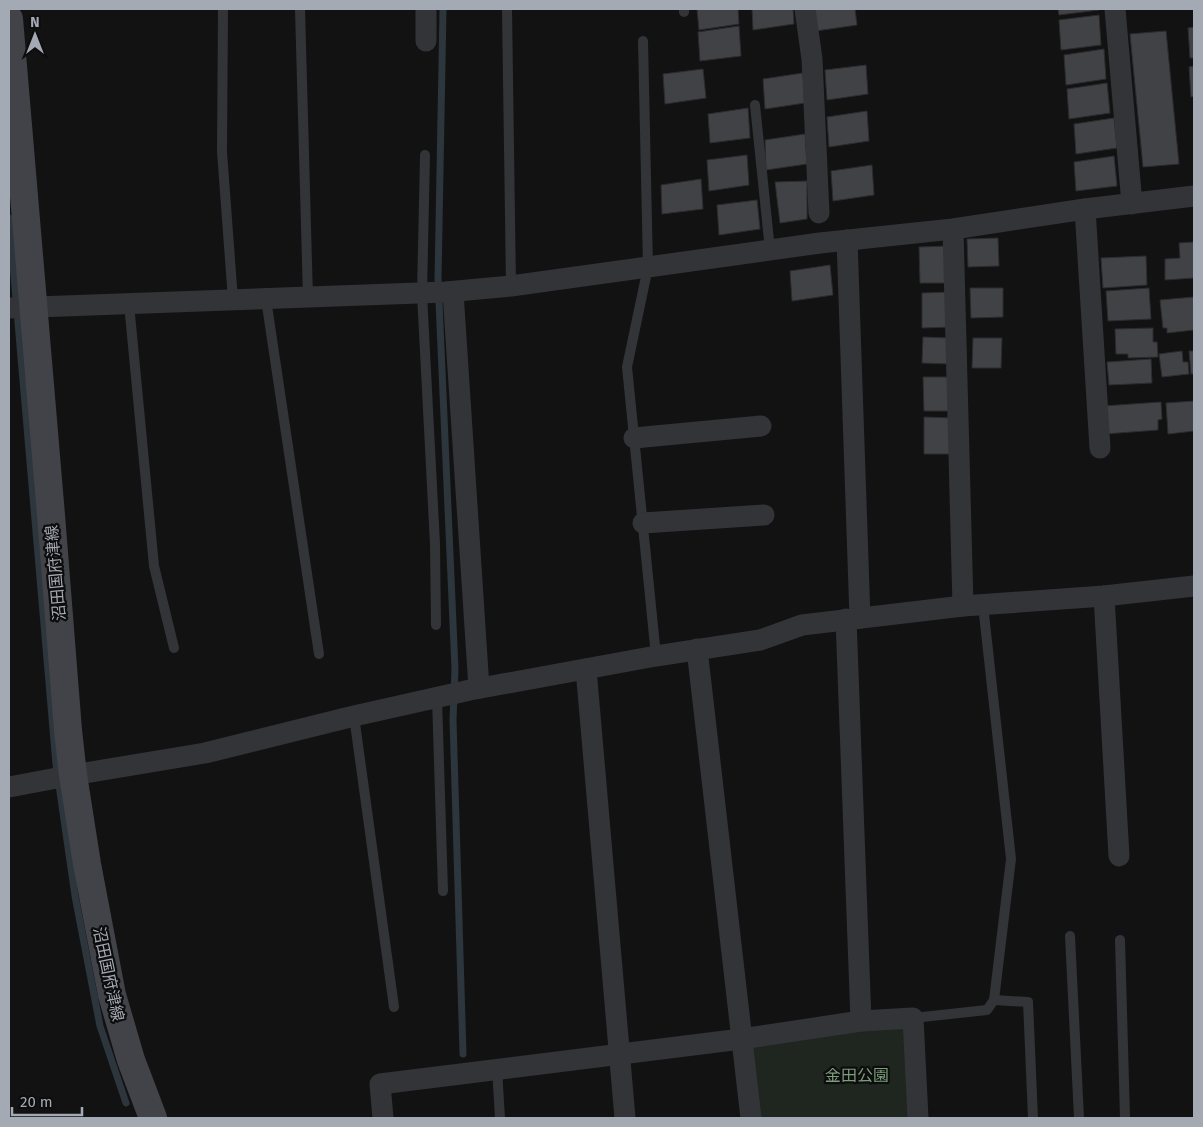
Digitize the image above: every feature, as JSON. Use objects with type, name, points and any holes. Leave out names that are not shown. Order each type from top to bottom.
[{"type":"main road","name":"沼田国府津線","points":[[9,19],[21,308],[51,515],[73,775],[87,864],[112,996],[131,1060],[153,1118]]},
{"type":"street","points":[[426,9],[426,41]]},
{"type":"street","points":[[805,9],[812,59],[819,213]]},
{"type":"street","points":[[1115,9],[1132,204]]},
{"type":"street","points":[[21,308],[437,293],[511,286],[770,250],[953,229],[1085,209],[1194,196]]},
{"type":"street","points":[[1085,209],[1100,448]]},
{"type":"street","points":[[953,229],[973,605]]},
{"type":"street","points":[[847,240],[862,1021]]},
{"type":"street","points":[[437,293],[474,689]]},
{"type":"street","points":[[634,438],[761,426]]},
{"type":"street","points":[[643,523],[764,515]]},
{"type":"street","points":[[9,786],[205,753],[354,716],[474,689],[656,656],[760,640],[802,625],[973,605],[1104,596],[1194,586]]},
{"type":"street","points":[[1104,596],[1119,856]]},
{"type":"street","points":[[697,649],[751,1118]]},
{"type":"street","points":[[586,669],[625,1118]]},
{"type":"street","points":[[383,1118],[380,1084],[742,1039],[862,1021],[913,1018],[918,1118]]},
{"type":"lane","points":[[223,9],[222,152],[233,300]]},
{"type":"lane","points":[[300,9],[308,298]]},
{"type":"lane","points":[[508,9],[511,286]]},
{"type":"lane","points":[[643,41],[648,267],[627,367],[656,656]]},
{"type":"lane","points":[[755,106],[770,250]]},
{"type":"lane","points":[[426,155],[437,293],[436,625]]},
{"type":"lane","points":[[266,299],[319,654]]},
{"type":"lane","points":[[129,304],[154,566],[174,648]]},
{"type":"lane","points":[[913,1018],[987,1010],[994,1000],[1010,859],[973,605]]},
{"type":"lane","points":[[440,697],[443,890]]},
{"type":"lane","points":[[354,716],[394,1007]]},
{"type":"lane","points":[[1070,936],[1079,1118]]},
{"type":"lane","points":[[1120,940],[1125,1118]]},
{"type":"lane","points":[[994,1000],[1028,1002],[1033,1118]]},
{"type":"lane","points":[[497,1069],[500,1118]]},
{"type":"green space","name":"金田公園","points":[[905,1026],[909,1118],[760,1118],[751,1041]]},
{"type":"building","points":[[697,9],[738,9],[739,24],[699,30]]},
{"type":"building","points":[[752,9],[793,9],[794,24],[753,30]]},
{"type":"building","points":[[815,9],[855,9],[857,25],[816,31]]},
{"type":"building","points":[[1058,9],[1099,9],[1099,10],[1059,15]]},
{"type":"building","points":[[1099,15],[1101,45],[1061,50],[1059,20]]},
{"type":"building","points":[[739,26],[741,56],[700,61],[698,32]]},
{"type":"building","points":[[1194,27],[1194,58],[1190,58],[1188,28]]},
{"type":"building","points":[[1166,31],[1179,164],[1143,167],[1130,34]]},
{"type":"building","points":[[1104,49],[1106,79],[1066,85],[1064,55]]},
{"type":"building","points":[[866,65],[868,94],[827,100],[825,70]]},
{"type":"building","points":[[1194,66],[1194,96],[1191,97],[1189,67]]},
{"type":"building","points":[[703,69],[706,98],[665,104],[663,74]]},
{"type":"building","points":[[803,73],[805,103],[765,109],[763,79]]},
{"type":"building","points":[[1107,83],[1110,113],[1069,119],[1067,89]]},
{"type":"building","points":[[748,108],[750,138],[710,143],[708,114]]},
{"type":"building","points":[[867,111],[869,141],[829,147],[827,117]]},
{"type":"building","points":[[1114,118],[1117,148],[1076,154],[1074,124]]},
{"type":"building","points":[[805,134],[807,164],[766,170],[765,140]]},
{"type":"building","points":[[747,155],[749,185],[709,191],[707,160]]},
{"type":"building","points":[[1114,156],[1117,186],[1076,191],[1074,162]]},
{"type":"building","points":[[872,165],[874,195],[833,201],[831,171]]},
{"type":"building","points":[[701,179],[703,209],[662,214],[661,185]]},
{"type":"building","points":[[807,181],[807,219],[780,223],[775,182]]},
{"type":"building","points":[[757,200],[760,229],[719,235],[717,205]]},
{"type":"building","points":[[998,238],[999,266],[968,267],[967,239]]},
{"type":"building","points":[[1194,242],[1194,278],[1165,280],[1165,259],[1180,258],[1179,243]]},
{"type":"building","points":[[948,246],[949,283],[920,283],[919,247]]},
{"type":"building","points":[[1146,256],[1147,285],[1103,288],[1101,258]]},
{"type":"building","points":[[830,265],[833,295],[792,301],[790,271]]},
{"type":"building","points":[[970,288],[1003,288],[1003,317],[971,318]]},
{"type":"building","points":[[1149,288],[1151,319],[1108,321],[1106,291]]},
{"type":"building","points":[[951,292],[952,327],[922,328],[922,293]]},
{"type":"building","points":[[1194,297],[1194,330],[1167,333],[1167,328],[1163,328],[1160,300]]},
{"type":"building","points":[[1153,328],[1153,342],[1157,342],[1158,357],[1128,358],[1128,354],[1116,354],[1115,329]]},
{"type":"building","points":[[923,337],[949,338],[949,364],[922,363]]},
{"type":"building","points":[[973,338],[1002,338],[1001,368],[972,368]]},
{"type":"building","points":[[1182,351],[1183,362],[1188,362],[1189,374],[1162,377],[1159,354]]},
{"type":"building","points":[[1189,351],[1194,351],[1194,374],[1191,374]]},
{"type":"building","points":[[1151,359],[1152,383],[1109,385],[1107,362]]},
{"type":"building","points":[[923,377],[951,377],[952,411],[924,411]]},
{"type":"building","points":[[1194,401],[1194,431],[1168,434],[1166,403]]},
{"type":"building","points":[[1161,402],[1162,419],[1158,420],[1158,430],[1105,434],[1103,406]]},
{"type":"building","points":[[924,417],[952,418],[952,454],[924,454]]},
{"type":"waterway","points":[[443,9],[438,279],[455,669],[453,720],[463,1054]]},
{"type":"waterway","points":[[9,218],[56,764],[75,896],[100,1026],[126,1103]]}]
